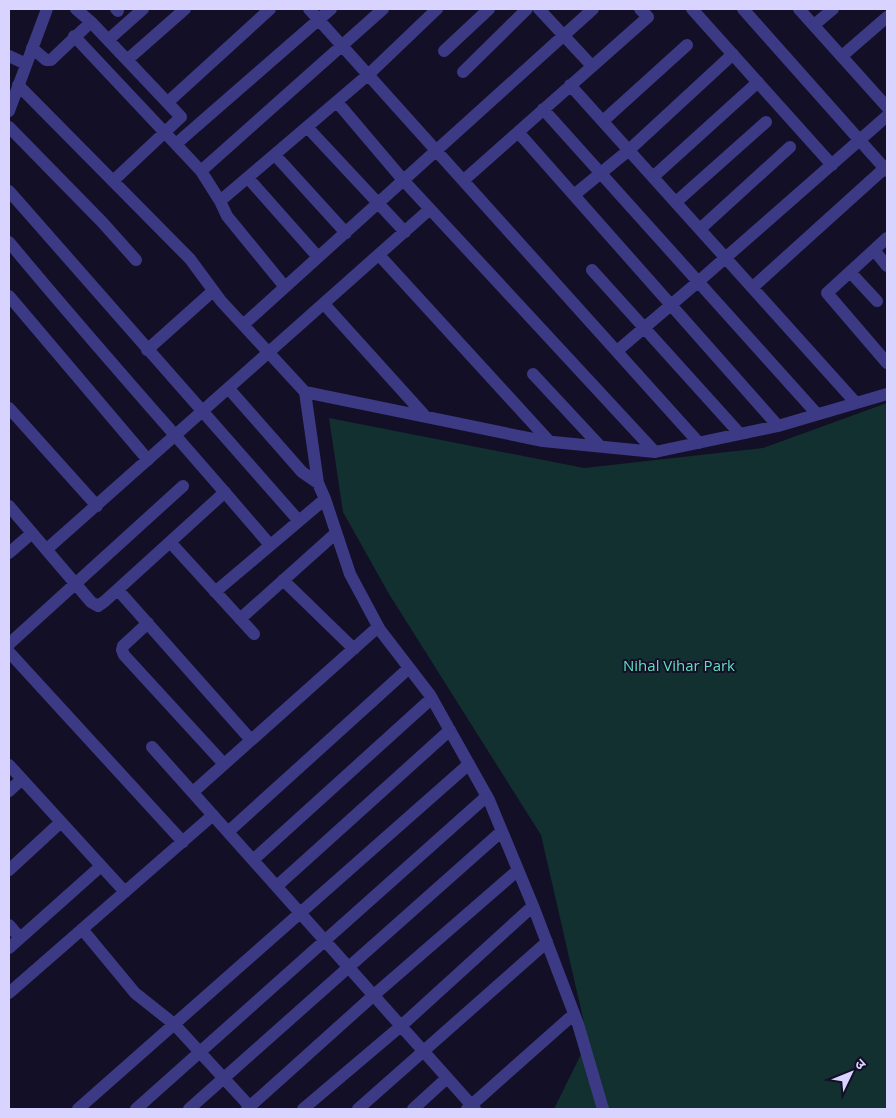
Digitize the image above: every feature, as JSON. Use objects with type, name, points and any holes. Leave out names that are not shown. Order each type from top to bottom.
[{"type":"street","points":[[9,111],[46,9]]},
{"type":"street","points":[[76,9],[91,22],[181,118],[113,181]]},
{"type":"street","points":[[108,40],[143,9]]},
{"type":"street","points":[[127,60],[185,9]]},
{"type":"street","points":[[168,102],[270,9]]},
{"type":"street","points":[[310,9],[699,443]]},
{"type":"street","points":[[176,144],[331,9]]},
{"type":"street","points":[[201,171],[383,9]]},
{"type":"street","points":[[220,201],[369,74],[437,9]]},
{"type":"street","points":[[444,51],[489,9]]},
{"type":"street","points":[[463,72],[527,9]]},
{"type":"street","points":[[539,9],[592,66]]},
{"type":"street","points":[[243,325],[438,151],[592,9]]},
{"type":"street","points":[[692,9],[832,165]]},
{"type":"street","points":[[743,9],[886,168],[753,288]]},
{"type":"street","points":[[799,9],[887,107]]},
{"type":"street","points":[[814,26],[833,9]]},
{"type":"street","points":[[464,180],[592,66],[648,11]]},
{"type":"street","points":[[842,56],[887,17]]},
{"type":"street","points":[[32,48],[46,60],[51,60],[74,36],[91,22]]},
{"type":"street","points":[[74,36],[201,171],[227,216],[285,287]]},
{"type":"street","points":[[603,122],[688,44]]},
{"type":"street","points":[[574,195],[628,150],[733,54]]},
{"type":"street","points":[[9,56],[26,64]]},
{"type":"street","points":[[653,177],[758,82]]},
{"type":"street","points":[[18,85],[190,260],[213,291],[305,392],[318,483],[350,574],[378,627],[432,698],[487,796],[533,906],[574,1014],[603,1109]]},
{"type":"street","points":[[570,85],[856,403]]},
{"type":"street","points":[[337,102],[404,181],[655,452]]},
{"type":"street","points":[[543,109],[817,414]]},
{"type":"street","points":[[617,351],[887,116]]},
{"type":"street","points":[[676,202],[766,122]]},
{"type":"street","points":[[9,127],[103,223],[136,260]]},
{"type":"street","points":[[307,127],[405,232]]},
{"type":"street","points":[[518,132],[778,426]]},
{"type":"street","points":[[700,229],[790,147]]},
{"type":"street","points":[[275,155],[346,233]]},
{"type":"street","points":[[248,178],[318,257]]},
{"type":"street","points":[[9,191],[299,521]]},
{"type":"street","points":[[47,549],[430,209]]},
{"type":"street","points":[[887,238],[827,293],[887,363]]},
{"type":"street","points":[[9,242],[86,335],[176,435],[270,545]]},
{"type":"street","points":[[874,250],[887,266]]},
{"type":"street","points":[[379,255],[548,441]]},
{"type":"street","points":[[592,270],[643,329],[740,434]]},
{"type":"street","points":[[850,272],[877,301]]},
{"type":"street","points":[[147,350],[213,291]]},
{"type":"street","points":[[9,296],[148,460]]},
{"type":"street","points":[[324,304],[426,417]]},
{"type":"street","points":[[533,374],[600,446]]},
{"type":"street","points":[[229,389],[302,472],[318,483]]},
{"type":"street","points":[[305,392],[548,441],[655,452],[778,426],[887,394]]},
{"type":"street","points":[[9,408],[96,506]]},
{"type":"street","points":[[9,644],[183,486]]},
{"type":"street","points":[[9,506],[47,549],[75,585],[91,602],[98,606],[225,492]]},
{"type":"street","points":[[216,592],[325,499]]},
{"type":"street","points":[[240,619],[336,532]]},
{"type":"street","points":[[9,553],[32,533]]},
{"type":"street","points":[[170,542],[254,634]]},
{"type":"street","points":[[283,580],[354,649]]},
{"type":"street","points":[[118,590],[251,740]]},
{"type":"street","points":[[148,623],[124,646],[122,650],[124,655],[224,764]]},
{"type":"street","points":[[193,792],[378,627]]},
{"type":"street","points":[[9,652],[183,842]]},
{"type":"street","points":[[228,832],[409,668]]},
{"type":"street","points":[[253,860],[432,698]]},
{"type":"street","points":[[277,886],[450,730]]},
{"type":"street","points":[[152,747],[374,995],[471,1108],[574,1014]]},
{"type":"street","points":[[78,1109],[469,764]]},
{"type":"street","points":[[9,765],[125,892]]},
{"type":"street","points":[[9,791],[22,780]]},
{"type":"street","points":[[136,1109],[487,796]]},
{"type":"street","points":[[9,993],[213,815]]},
{"type":"street","points":[[9,870],[61,822]]},
{"type":"street","points":[[189,1109],[502,831]]},
{"type":"street","points":[[9,948],[101,866]]},
{"type":"street","points":[[82,929],[134,993],[174,1024],[249,1108],[374,995],[518,870]]},
{"type":"street","points":[[303,1109],[401,1026],[533,906]]},
{"type":"street","points":[[9,925],[20,938]]},
{"type":"street","points":[[358,1109],[547,942]]},
{"type":"street","points":[[413,1109],[447,1078]]},
{"type":"green space","name":"Nihal Vihar Park","points":[[887,403],[887,1109],[554,1109],[588,1040],[541,835],[389,594],[343,512],[329,418],[584,468],[763,448]]}]
